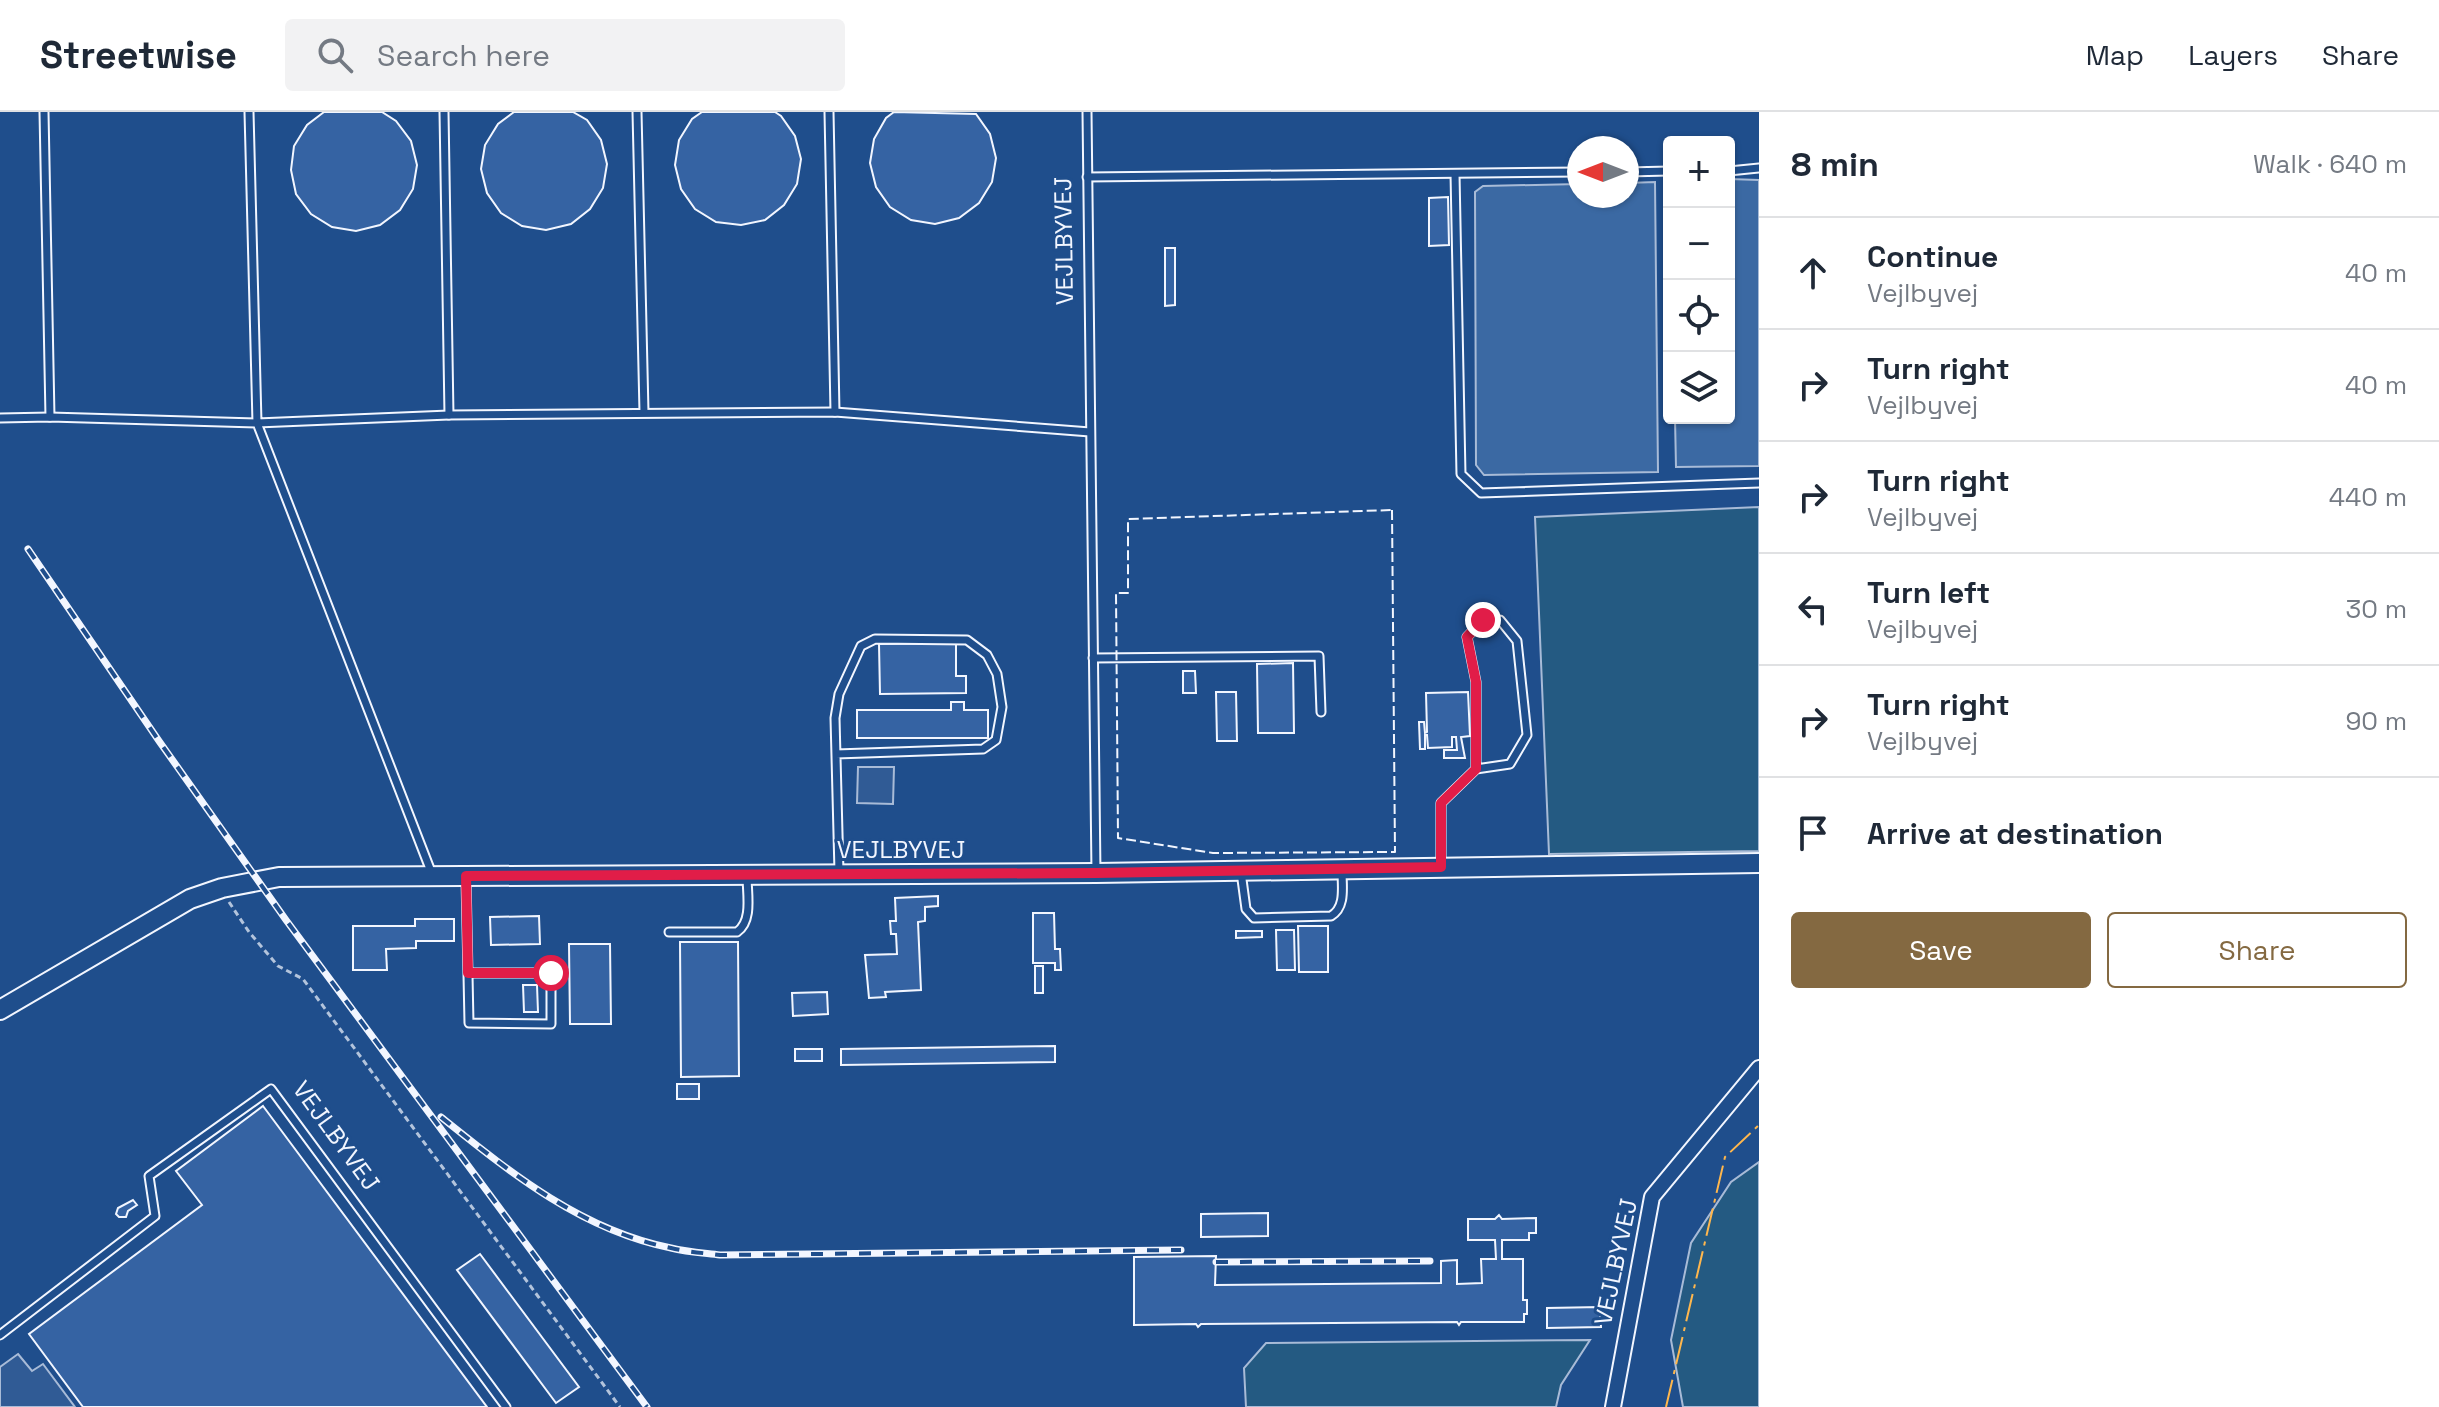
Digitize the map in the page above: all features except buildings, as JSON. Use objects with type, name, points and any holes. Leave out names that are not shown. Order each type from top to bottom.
[{"type":"street","name":"VEJLBYVEJ","points":[[0,1010],[190,899],[222,888],[279,877],[1096,873],[1759,863]]},
{"type":"street","name":"VEJLBYVEJ","points":[[1613,1407],[1652,1197],[1759,1068]]},
{"type":"lane","points":[[44,112],[50,417]]},
{"type":"lane","points":[[249,112],[257,423],[433,876]]},
{"type":"lane","points":[[444,112],[449,415]]},
{"type":"lane","points":[[637,112],[644,412]]},
{"type":"lane","points":[[829,112],[835,412]]},
{"type":"lane","name":"VEJLBYVEJ","points":[[1087,112],[1096,873]]},
{"type":"lane","points":[[1735,170],[1759,168]]},
{"type":"lane","points":[[1639,172],[1663,171]]},
{"type":"lane","points":[[1087,177],[1567,172]]},
{"type":"lane","points":[[1455,174],[1461,474],[1481,493],[1759,483]]},
{"type":"lane","points":[[0,418],[257,423],[449,415],[835,412],[1090,432]]},
{"type":"lane","points":[[1441,867],[1441,803],[1476,769],[1510,764],[1527,735],[1517,641],[1500,620],[1483,620],[1467,637],[1476,682],[1476,769]]},
{"type":"lane","points":[[836,754],[983,749],[996,740],[1002,707],[997,674],[987,655],[967,640],[875,639],[861,646],[850,664],[839,694],[835,718],[839,874]]},
{"type":"lane","points":[[1093,658],[1319,656],[1321,712]]},
{"type":"lane","points":[[1241,870],[1246,909],[1254,918],[1331,916],[1342,903],[1342,868]]},
{"type":"lane","points":[[669,932],[737,932],[744,927],[747,918],[747,874]]},
{"type":"lane","points":[[466,876],[469,1023],[551,1024],[551,973],[468,973]]},
{"type":"lane","name":"VEJLBYVEJ","points":[[0,1335],[155,1216],[149,1176],[271,1089],[506,1407]]},
{"type":"path","points":[[222,888],[249,932],[278,966],[303,979],[620,1407]]},
{"type":"shaded area","points":[[1735,179],[1759,180],[1759,466],[1676,467],[1675,424],[1735,424]]},
{"type":"shaded area","points":[[1655,182],[1658,472],[1484,475],[1476,465],[1475,192],[1483,186],[1567,184],[1567,208],[1639,208],[1639,183]]},
{"type":"shaded area","points":[[1759,507],[1759,851],[1549,854],[1535,517]]},
{"type":"shaded area","points":[[858,767],[894,767],[893,804],[857,803]]},
{"type":"shaded area","points":[[1759,1162],[1759,1407],[1683,1407],[1671,1340],[1691,1243],[1731,1182]]},
{"type":"shaded area","points":[[1590,1340],[1561,1385],[1556,1407],[1246,1407],[1244,1368],[1266,1343]]},
{"type":"shaded area","points":[[18,1354],[32,1371],[43,1364],[75,1407],[0,1407],[0,1367]]},
{"type":"railway","points":[[28,549],[286,920],[647,1407]]},
{"type":"railway","points":[[441,1117],[494,1159],[548,1197],[577,1213],[638,1240],[683,1250],[720,1255],[1181,1250]]},
{"type":"railway","points":[[1216,1262],[1430,1261]]},
{"type":"fence","points":[[1392,510],[1395,852],[1213,853],[1118,838],[1116,593],[1128,593],[1128,519],[1392,510]]},
{"type":"power","points":[[1666,1407],[1725,1157],[1759,1125]]},
{"type":"route","points":[[551,973],[468,973],[466,876],[1096,873],[1441,867],[1441,803],[1476,769],[1476,682],[1467,637],[1483,620]]}]
